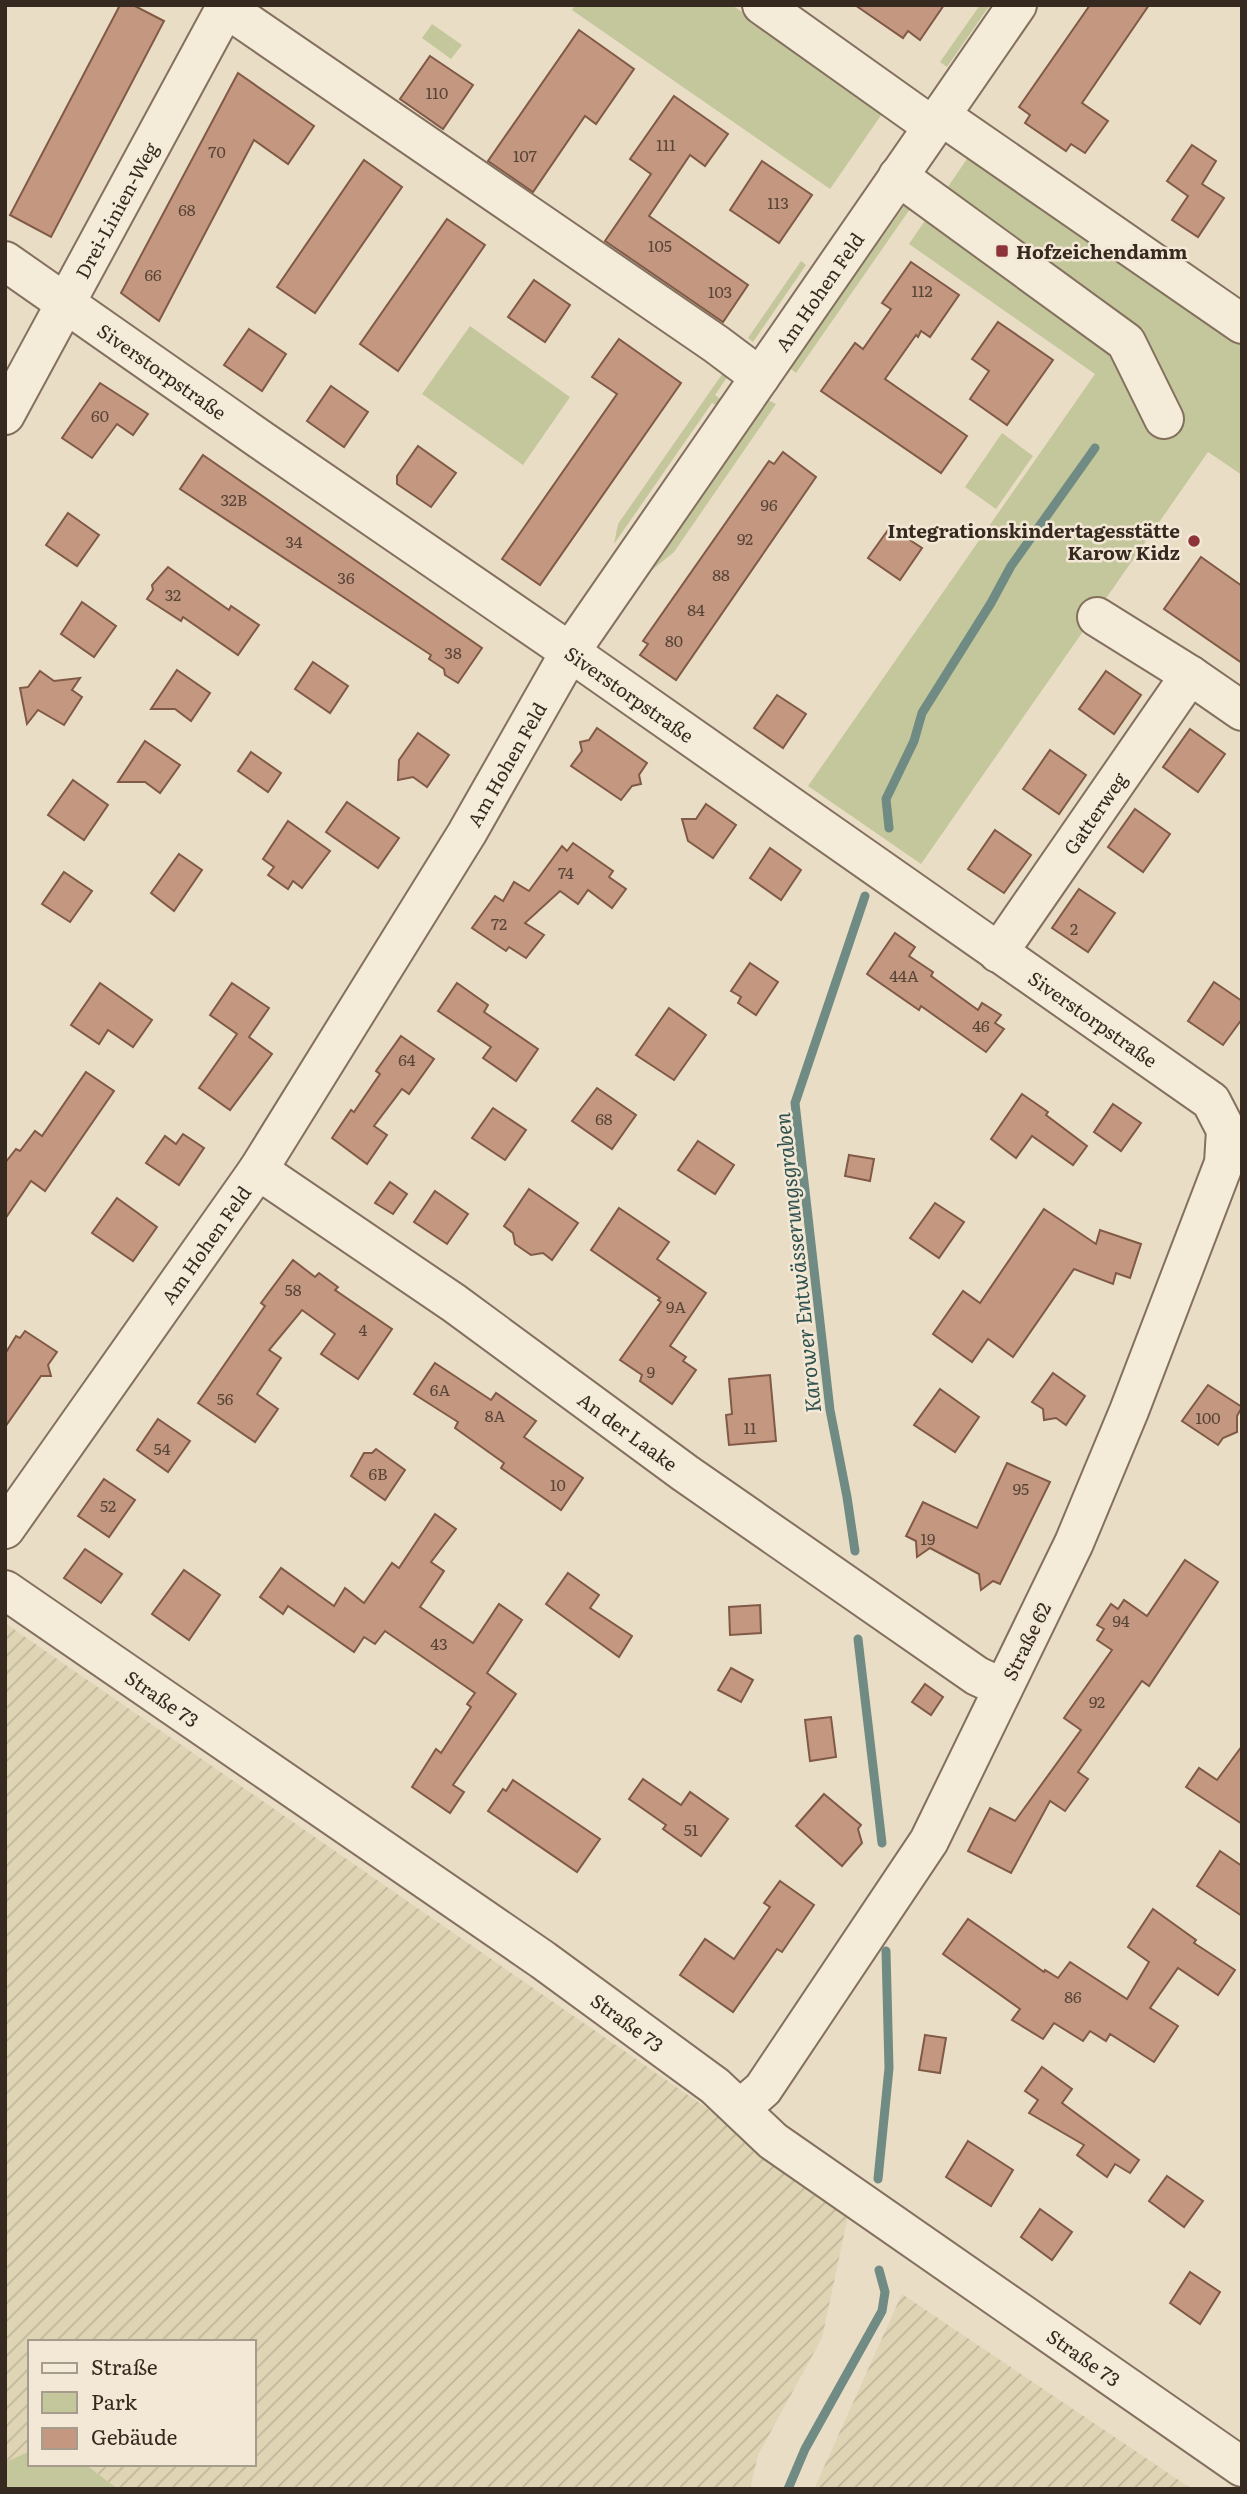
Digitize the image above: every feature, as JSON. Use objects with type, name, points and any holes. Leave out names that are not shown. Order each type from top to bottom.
[{"type":"street","points":[[762,5],[1242,324]]},
{"type":"street","name":"Am Hohen Feld","points":[[5,1529],[258,1170],[467,833],[570,652],[1017,5]]},
{"type":"street","points":[[226,6],[760,377]]},
{"type":"street","name":"Drei-Linien-Weg","points":[[5,415],[226,6]]},
{"type":"street","points":[[898,176],[1126,342],[1164,419]]},
{"type":"street","name":"Siverstorpstraße","points":[[5,261],[1211,1101],[1234,1129]]},
{"type":"street","points":[[1097,617],[1242,711]]},
{"type":"street","name":"Gatterweg","points":[[998,953],[1191,676]]},
{"type":"street","name":"Straße 62","points":[[740,2109],[763,2089],[929,1841],[1074,1543],[1129,1410],[1224,1163],[1234,1129]]},
{"type":"street","name":"An der Laake","points":[[258,1170],[454,1303],[685,1473],[966,1668],[1003,1688]]},
{"type":"street","name":"Straße 73","points":[[5,1590],[543,1960],[715,2086],[773,2141],[1242,2467]]},
{"type":"shaded area","points":[[5,1623],[850,2207],[822,2338],[758,2455],[750,2489],[118,2489],[88,2466],[256,2466],[256,2340],[28,2340],[28,2452],[5,2463]]},
{"type":"shaded area","points":[[902,2294],[1192,2489],[814,2489]]},
{"type":"green space","points":[[575,5],[732,5],[884,111],[830,189],[572,10]]},
{"type":"green space","points":[[980,5],[990,5],[947,67],[940,62]]},
{"type":"green space","points":[[432,24],[462,45],[451,59],[422,38]]},
{"type":"green space","points":[[971,153],[1242,342],[1242,475],[1208,452],[921,864],[808,786],[1095,374],[909,244]]},
{"type":"green space","points":[[905,205],[910,209],[796,373],[790,368]]},
{"type":"green space","points":[[801,261],[806,265],[753,342],[748,338]]},
{"type":"green space","points":[[470,326],[570,397],[523,465],[422,394]]},
{"type":"green space","points":[[725,370],[730,373],[715,395],[723,401],[719,407],[712,403],[614,544],[618,524]]},
{"type":"green space","points":[[762,397],[776,404],[674,552],[652,570],[749,429],[742,424]]},
{"type":"green space","points":[[1002,433],[1033,456],[996,509],[965,487]]},
{"type":"green space","points":[[28,2452],[28,2466],[88,2466],[118,2489],[5,2489],[6,2462]]},
{"type":"building","points":[[120,5],[133,5],[164,21],[51,237],[10,215]]},
{"type":"building","points":[[855,5],[944,5],[920,40],[908,31],[903,38]]},
{"type":"building","points":[[1090,5],[1149,5],[1082,103],[1108,121],[1085,153],[1071,144],[1066,151],[1025,123],[1030,115],[1019,107]]},
{"type":"building","points":[[579,30],[634,69],[596,124],[585,116],[533,192],[488,161]]},
{"type":"building","points":[[430,56],[473,85],[443,129],[400,99]]},
{"type":"building","points":[[238,73],[314,126],[288,164],[254,140],[159,321],[121,293]]},
{"type":"building","points":[[674,96],[728,134],[705,166],[690,155],[649,216],[748,285],[723,322],[605,241],[651,174],[630,159]]},
{"type":"building","points":[[1192,145],[1216,161],[1202,184],[1224,198],[1198,237],[1172,220],[1188,196],[1167,181]]},
{"type":"building","points":[[364,160],[402,187],[315,313],[277,287]]},
{"type":"building","points":[[762,161],[812,195],[779,243],[730,210]]},
{"type":"building","points":[[447,219],[485,245],[398,371],[360,344]]},
{"type":"building","points":[[911,262],[959,295],[930,337],[921,331],[918,337],[916,335],[885,379],[967,436],[941,473],[821,391],[855,343],[863,349],[891,309],[882,303]]},
{"type":"building","points":[[534,280],[570,305],[545,342],[508,317]]},
{"type":"building","points":[[998,322],[1053,360],[1007,425],[970,399],[989,371],[972,359]]},
{"type":"building","points":[[249,329],[286,354],[262,391],[224,365]]},
{"type":"building","points":[[619,339],[681,383],[540,585],[502,559],[617,394],[592,377]]},
{"type":"building","points":[[100,383],[148,414],[133,435],[117,424],[92,458],[62,438]]},
{"type":"building","points":[[331,386],[368,412],[344,447],[307,421]]},
{"type":"building","points":[[418,446],[456,473],[431,507],[397,484],[397,476]]},
{"type":"building","points":[[783,452],[816,477],[676,680],[640,655],[648,644],[643,641],[769,461],[774,464]]},
{"type":"building","points":[[203,455],[482,648],[458,683],[445,675],[444,669],[429,659],[431,655],[180,489]]},
{"type":"building","points":[[68,513],[99,535],[77,566],[46,545]]},
{"type":"building","points":[[890,527],[922,548],[900,580],[868,558]]},
{"type":"building","points":[[1201,557],[1242,586],[1242,663],[1164,609]]},
{"type":"building","points":[[168,567],[229,610],[231,606],[259,625],[238,655],[183,617],[181,621],[147,599],[153,590],[152,585]]},
{"type":"building","points":[[82,602],[116,626],[94,657],[61,634]]},
{"type":"building","points":[[313,662],[348,686],[330,713],[295,689]]},
{"type":"building","points":[[177,670],[210,693],[191,721],[175,709],[151,709]]},
{"type":"building","points":[[40,671],[54,681],[80,678],[72,690],[82,697],[64,725],[38,710],[27,724],[20,688],[28,687]]},
{"type":"building","points":[[1106,671],[1141,695],[1114,734],[1079,709]]},
{"type":"building","points":[[777,695],[806,714],[783,748],[754,728]]},
{"type":"building","points":[[597,728],[647,763],[639,775],[641,784],[632,786],[621,800],[571,766],[582,751],[580,742],[589,740]]},
{"type":"building","points":[[1190,729],[1225,754],[1198,792],[1163,767]]},
{"type":"building","points":[[418,733],[449,755],[427,787],[413,777],[398,780],[399,760]]},
{"type":"building","points":[[145,741],[180,765],[160,793],[145,782],[118,782]]},
{"type":"building","points":[[1050,750],[1086,775],[1059,814],[1023,789]]},
{"type":"building","points":[[251,752],[281,773],[268,792],[238,771]]},
{"type":"building","points":[[73,780],[108,805],[84,840],[48,815]]},
{"type":"building","points":[[347,802],[399,838],[378,868],[326,832]]},
{"type":"building","points":[[706,804],[736,825],[713,858],[688,841],[682,819],[696,819]]},
{"type":"building","points":[[1135,809],[1170,834],[1143,872],[1108,847]]},
{"type":"building","points":[[288,821],[330,851],[302,888],[293,881],[288,889],[268,875],[274,867],[263,859]]},
{"type":"building","points":[[995,830],[1031,855],[1004,893],[968,869]]},
{"type":"building","points":[[573,843],[613,871],[609,877],[626,889],[612,908],[588,890],[578,904],[560,891],[525,923],[544,935],[526,958],[509,947],[506,951],[472,928],[495,896],[503,901],[514,882],[529,891],[562,846],[567,851]]},
{"type":"building","points":[[770,848],[801,870],[781,900],[750,878]]},
{"type":"building","points":[[179,854],[202,870],[174,911],[151,893]]},
{"type":"building","points":[[64,872],[92,891],[70,922],[42,904]]},
{"type":"building","points":[[1079,889],[1115,913],[1088,952],[1052,928]]},
{"type":"building","points":[[895,933],[915,947],[909,956],[933,972],[931,976],[978,1010],[982,1003],[1001,1015],[995,1023],[1004,1029],[986,1052],[921,1006],[919,1010],[867,974]]},
{"type":"building","points":[[750,963],[778,982],[756,1015],[738,1003],[741,997],[731,991]]},
{"type":"building","points":[[1214,982],[1242,1001],[1242,1019],[1223,1045],[1188,1021]]},
{"type":"building","points":[[100,983],[152,1020],[133,1047],[108,1030],[99,1044],[71,1025]]},
{"type":"building","points":[[232,983],[269,1008],[249,1037],[272,1054],[230,1110],[199,1088],[237,1034],[210,1015]]},
{"type":"building","points":[[457,983],[488,1005],[484,1012],[538,1049],[516,1081],[483,1058],[491,1047],[438,1011]]},
{"type":"building","points":[[669,1008],[706,1035],[674,1080],[636,1055]]},
{"type":"building","points":[[401,1036],[434,1059],[409,1094],[402,1089],[374,1126],[387,1135],[367,1164],[332,1138],[380,1074],[376,1071]]},
{"type":"building","points":[[86,1072],[114,1091],[45,1191],[31,1181],[5,1219],[5,1163],[16,1149],[20,1151],[35,1131],[42,1136]]},
{"type":"building","points":[[597,1088],[636,1115],[612,1149],[572,1121]]},
{"type":"building","points":[[1022,1094],[1048,1112],[1046,1115],[1087,1146],[1073,1165],[1032,1136],[1016,1158],[991,1139]]},
{"type":"building","points":[[1113,1104],[1141,1123],[1121,1151],[1094,1132]]},
{"type":"building","points":[[493,1108],[526,1130],[505,1160],[472,1138]]},
{"type":"building","points":[[183,1134],[204,1148],[179,1185],[146,1163],[165,1136],[176,1144]]},
{"type":"building","points":[[698,1141],[734,1165],[715,1194],[678,1170]]},
{"type":"building","points":[[849,1155],[874,1159],[870,1181],[845,1176]]},
{"type":"building","points":[[390,1182],[407,1194],[393,1214],[375,1203]]},
{"type":"building","points":[[529,1189],[578,1223],[552,1260],[543,1253],[531,1255],[515,1244],[513,1233],[504,1226]]},
{"type":"building","points":[[435,1191],[468,1214],[447,1244],[414,1222]]},
{"type":"building","points":[[117,1198],[157,1227],[133,1261],[92,1233]]},
{"type":"building","points":[[935,1203],[964,1222],[939,1258],[910,1238]]},
{"type":"building","points":[[619,1208],[669,1242],[657,1259],[706,1293],[670,1346],[686,1357],[683,1361],[696,1370],[672,1404],[640,1381],[642,1375],[620,1360],[661,1302],[658,1300],[660,1298],[591,1250]]},
{"type":"building","points":[[1044,1209],[1096,1244],[1100,1230],[1141,1244],[1130,1278],[1116,1273],[1113,1284],[1074,1269],[1013,1357],[988,1339],[972,1362],[933,1334],[963,1291],[980,1303]]},
{"type":"building","points":[[293,1260],[315,1277],[319,1273],[338,1287],[335,1290],[392,1329],[358,1379],[321,1354],[335,1334],[302,1310],[269,1350],[281,1358],[257,1394],[278,1409],[255,1442],[198,1403],[265,1306],[261,1303]]},
{"type":"building","points":[[25,1331],[57,1352],[48,1365],[51,1376],[41,1376],[5,1427],[5,1354],[16,1336],[20,1338]]},
{"type":"building","points":[[435,1363],[491,1400],[496,1393],[536,1421],[524,1437],[583,1478],[561,1510],[501,1468],[504,1463],[455,1428],[458,1422],[414,1394]]},
{"type":"building","points":[[1053,1373],[1085,1396],[1066,1425],[1056,1418],[1044,1420],[1043,1409],[1032,1402]]},
{"type":"building","points":[[770,1375],[776,1441],[729,1445],[726,1415],[732,1414],[729,1379]]},
{"type":"building","points":[[1208,1385],[1242,1407],[1237,1416],[1237,1432],[1223,1438],[1218,1445],[1182,1421]]},
{"type":"building","points":[[940,1389],[979,1417],[955,1452],[914,1425]]},
{"type":"building","points":[[158,1419],[190,1441],[168,1472],[137,1450]]},
{"type":"building","points":[[376,1449],[405,1470],[385,1500],[351,1476],[364,1453],[372,1453]]},
{"type":"building","points":[[1007,1463],[1050,1482],[1000,1584],[993,1581],[981,1590],[979,1574],[930,1548],[917,1557],[916,1541],[906,1536],[923,1502],[977,1528]]},
{"type":"building","points":[[104,1479],[135,1500],[109,1537],[78,1516]]},
{"type":"building","points":[[435,1514],[456,1529],[431,1562],[444,1571],[420,1607],[473,1643],[499,1604],[522,1620],[487,1673],[516,1694],[453,1785],[464,1792],[450,1813],[412,1787],[436,1749],[441,1753],[471,1707],[467,1704],[475,1693],[385,1631],[375,1644],[364,1637],[354,1652],[288,1606],[283,1614],[260,1597],[281,1568],[334,1606],[345,1588],[364,1603],[392,1563],[399,1568]]},
{"type":"building","points":[[85,1549],[122,1574],[101,1603],[64,1578]]},
{"type":"building","points":[[1185,1560],[1218,1582],[1149,1686],[1142,1681],[1078,1772],[1088,1779],[1065,1811],[1050,1801],[1011,1873],[968,1851],[990,1808],[1015,1821],[1081,1730],[1064,1718],[1112,1650],[1097,1640],[1104,1629],[1097,1625],[1111,1604],[1118,1609],[1124,1600],[1147,1616]]},
{"type":"building","points":[[184,1570],[220,1595],[189,1640],[152,1614]]},
{"type":"building","points":[[568,1573],[599,1595],[590,1608],[632,1636],[619,1657],[546,1604]]},
{"type":"building","points":[[760,1605],[761,1633],[730,1635],[729,1607]]},
{"type":"building","points":[[731,1668],[753,1680],[741,1702],[718,1690]]},
{"type":"building","points":[[925,1684],[943,1697],[931,1715],[912,1702]]},
{"type":"building","points":[[831,1717],[836,1757],[810,1761],[805,1720]]},
{"type":"building","points":[[1242,1746],[1242,1824],[1186,1787],[1199,1768],[1217,1780]]},
{"type":"building","points":[[643,1779],[681,1805],[690,1792],[728,1819],[701,1856],[663,1829],[666,1825],[629,1799]]},
{"type":"building","points":[[513,1780],[600,1839],[577,1872],[488,1811],[503,1789],[506,1791]]},
{"type":"building","points":[[824,1794],[861,1825],[858,1829],[862,1843],[842,1866],[796,1826]]},
{"type":"building","points":[[1220,1851],[1242,1866],[1242,1916],[1197,1886]]},
{"type":"building","points":[[780,1881],[814,1905],[782,1952],[777,1949],[733,2012],[680,1975],[705,1939],[734,1959],[770,1907],[764,1903]]},
{"type":"building","points":[[1153,1909],[1196,1940],[1194,1943],[1235,1970],[1218,1995],[1178,1968],[1150,2008],[1178,2026],[1154,2062],[1110,2034],[1106,2041],[1090,2031],[1083,2041],[1054,2023],[1043,2039],[1012,2020],[1020,2009],[943,1954],[968,1919],[1044,1972],[1045,1970],[1058,1978],[1070,1962],[1127,1999],[1149,1962],[1128,1947]]},
{"type":"building","points":[[925,2035],[946,2038],[940,2073],[919,2070]]},
{"type":"building","points":[[1042,2067],[1072,2089],[1062,2103],[1139,2160],[1130,2173],[1115,2164],[1107,2177],[1077,2155],[1084,2145],[1029,2113],[1038,2100],[1025,2091]]},
{"type":"building","points":[[968,2141],[1013,2170],[991,2206],[946,2177]]},
{"type":"building","points":[[1167,2176],[1203,2201],[1184,2227],[1149,2201]]},
{"type":"building","points":[[1040,2209],[1072,2232],[1052,2260],[1021,2237]]},
{"type":"building","points":[[1190,2272],[1220,2292],[1200,2324],[1170,2303]]},
{"type":"waterway","name":"Karower Entwässerungsgraben","points":[[889,828],[886,799],[914,741],[922,713],[1011,566],[1095,448]]},
{"type":"waterway","name":"Karower Entwässerungsgraben","points":[[855,1551],[830,1410],[795,1103],[865,896]]},
{"type":"waterway","name":"Karower Entwässerungsgraben","points":[[858,1639],[882,1843]]},
{"type":"waterway","name":"Karower Entwässerungsgraben","points":[[878,2179],[889,2068],[886,1951]]},
{"type":"waterway","name":"Karower Entwässerungsgraben","points":[[788,2489],[805,2449],[882,2311],[885,2292],[879,2270]]},
{"type":"place","name":"Hofzeichendamm","points":[[1002,251]]},
{"type":"place","name":"Integrationskindertagesstätte Karow Kidz","points":[[1194,541]]}]
